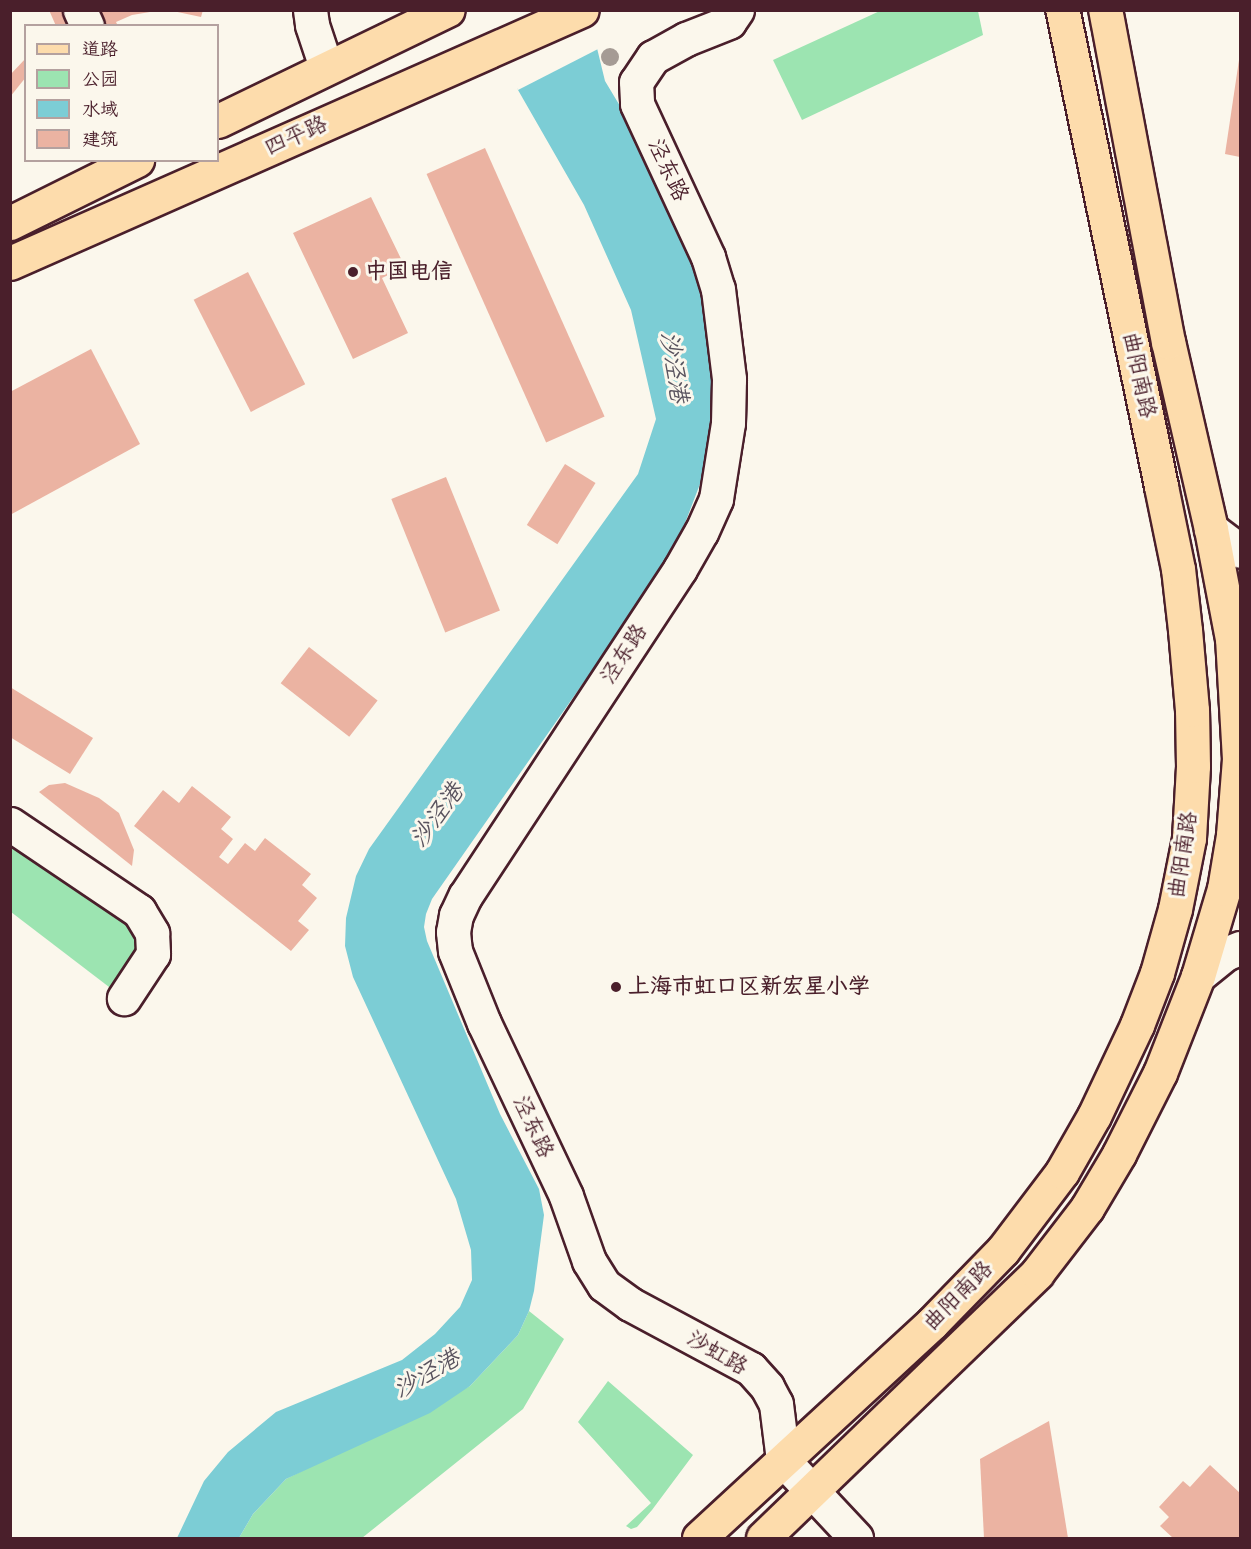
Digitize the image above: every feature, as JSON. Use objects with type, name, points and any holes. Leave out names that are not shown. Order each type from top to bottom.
[{"type":"main road","points":[[219,120],[448,10]]},
{"type":"main road","name":"四平路","points":[[10,262],[582,10]]},
{"type":"main road","name":"曲阳南路","points":[[699,1539],[932,1323],[995,1258],[1062,1172],[1094,1116],[1137,1024],[1157,973],[1180,885],[1189,838],[1193,766],[1191,699],[1178,569],[1062,10]]},
{"type":"main road","name":"曲阳南路","points":[[763,1539],[1037,1273],[1087,1208],[1119,1154],[1160,1073],[1198,976],[1224,889],[1233,835],[1240,760],[1232,639],[1211,529],[1168,342],[1105,10]]},
{"type":"main road","points":[[10,223],[133,162]]},
{"type":"street","points":[[80,10],[86,24]]},
{"type":"street","points":[[310,10],[312,25],[326,67]]},
{"type":"street","name":"泾东路","points":[[630,1304],[604,1285],[589,1261],[566,1196],[484,1023],[454,951],[453,932],[456,915],[465,896],[680,569],[716,499],[728,423],[729,380],[718,289],[708,257],[637,104],[636,82],[653,57],[686,39],[729,22],[737,10]]},
{"type":"street","points":[[1211,529],[1240,551]]},
{"type":"street","points":[[10,824],[139,911],[152,933],[153,954],[124,998]]},
{"type":"street","points":[[1198,976],[1225,954],[1240,948]]},
{"type":"street","name":"沙虹路","points":[[630,1304],[751,1370],[767,1387],[776,1404],[783,1460]]},
{"type":"street","points":[[783,1460],[856,1539]]},
{"type":"green space","points":[[882,10],[978,11],[983,35],[802,120],[773,60]]},
{"type":"green space","points":[[10,836],[136,923],[140,943],[113,990],[11,912]]},
{"type":"green space","points":[[529,1311],[564,1339],[523,1409],[362,1538],[239,1538],[253,1514],[286,1479],[470,1386],[518,1335]]},
{"type":"green space","points":[[608,1381],[693,1455],[652,1510],[637,1527],[631,1529],[626,1526],[651,1503],[578,1422]]},
{"type":"water","name":"沙泾港","points":[[496,11],[588,11],[605,81],[629,121],[676,215],[699,283],[714,341],[715,398],[710,437],[700,484],[682,531],[656,579],[432,899],[426,914],[424,927],[427,941],[500,1114],[539,1189],[544,1215],[534,1291],[529,1311],[518,1335],[470,1386],[430,1413],[286,1479],[253,1514],[239,1538],[177,1538],[204,1481],[228,1452],[276,1412],[402,1360],[435,1334],[460,1307],[472,1280],[471,1250],[456,1199],[353,977],[345,946],[346,918],[356,876],[369,849],[638,474],[656,419],[631,310],[584,205],[518,90]]},
{"type":"pier","points":[[493,10],[591,10],[600,48],[518,90],[510,74]]},
{"type":"building","points":[[49,10],[150,10],[150,12],[132,15],[116,22],[117,24],[55,24]]},
{"type":"building","points":[[168,10],[203,10],[201,17]]},
{"type":"building","points":[[24,60],[24,80],[10,97],[10,75]]},
{"type":"building","points":[[1240,61],[1240,157],[1225,154]]},
{"type":"building","points":[[485,148],[605,417],[546,443],[427,174]]},
{"type":"building","name":"中国电信","points":[[371,197],[405,267],[382,278],[408,333],[353,359],[293,233]]},
{"type":"building","points":[[248,272],[305,384],[251,412],[194,300]]},
{"type":"building","points":[[91,349],[140,444],[10,515],[10,392]]},
{"type":"building","points":[[565,464],[596,483],[557,544],[527,525]]},
{"type":"building","points":[[446,477],[500,611],[445,633],[391,499]]},
{"type":"building","points":[[309,647],[378,701],[349,737],[281,683]]},
{"type":"building","points":[[10,687],[93,738],[70,774],[10,737]]},
{"type":"building","points":[[65,783],[99,798],[119,813],[134,850],[132,866],[39,792],[49,785]]},
{"type":"building","points":[[192,786],[231,817],[221,829],[233,839],[219,857],[228,864],[245,843],[255,851],[265,838],[311,874],[302,885],[317,898],[298,921],[309,930],[291,951],[134,826],[163,790],[179,803]]},
{"type":"building","points":[[1049,1421],[1068,1538],[984,1538],[980,1459]]},
{"type":"building","points":[[1210,1465],[1240,1493],[1240,1538],[1173,1538],[1160,1526],[1169,1517],[1159,1507],[1183,1481],[1190,1487]]},
{"type":"place","name":"中国电信","points":[[353,272]]},
{"type":"place","name":"上海市虹口区新宏星小学","points":[[616,987]]}]
